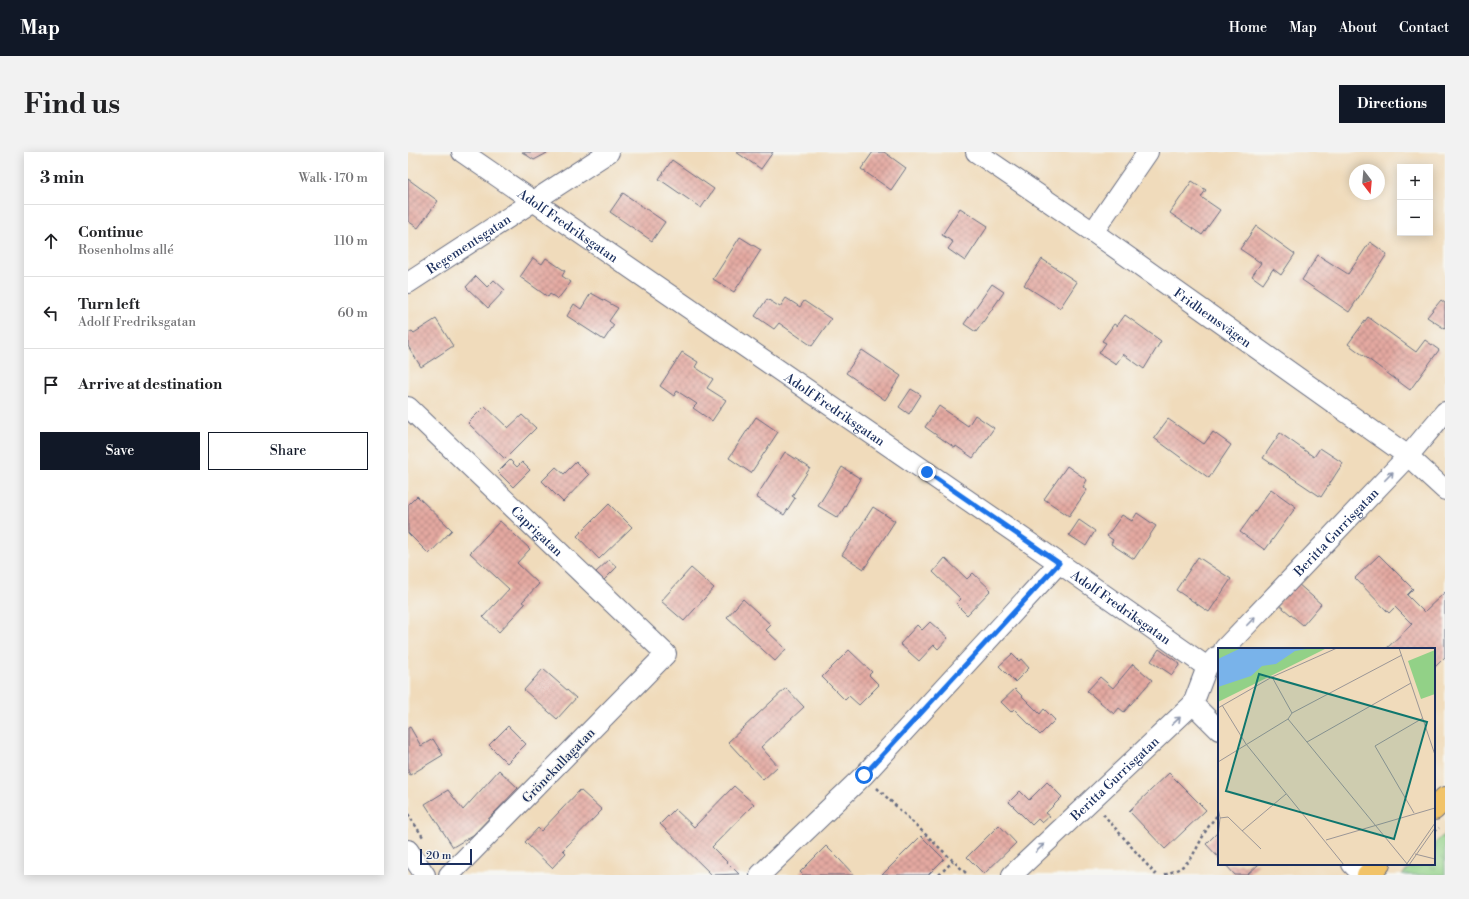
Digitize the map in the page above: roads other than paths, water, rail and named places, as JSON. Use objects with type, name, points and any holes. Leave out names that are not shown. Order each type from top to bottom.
[{"type":"main road","points":[[1435,808],[1445,798]]},
{"type":"main road","points":[[1368,875],[1378,865]]},
{"type":"street","name":"Adolf Fredriksgatan","points":[[462,152],[1059,563],[1213,661]]},
{"type":"street","name":"Regementsgatan","points":[[408,283],[608,152]]},
{"type":"street","name":"Fridhemsvägen","points":[[976,152],[1093,232],[1408,456],[1445,490]]},
{"type":"street","points":[[1093,232],[1148,152]]},
{"type":"street","name":"Caprigatan","points":[[408,407],[666,654]]},
{"type":"street","name":"Beritta Gurrisgatan","points":[[1225,648],[1408,456],[1445,412]]},
{"type":"street","points":[[760,875],[864,775],[1059,563]]},
{"type":"street","name":"Grönekullagatan","points":[[450,875],[666,654]]},
{"type":"street","name":"Beritta Gurrisgatan","points":[[1012,875],[1193,704],[1213,661]]},
{"type":"street","points":[[1193,704],[1218,729]]},
{"type":"street","points":[[408,850],[425,875]]},
{"type":"street","points":[[1353,865],[1363,875]]}]
